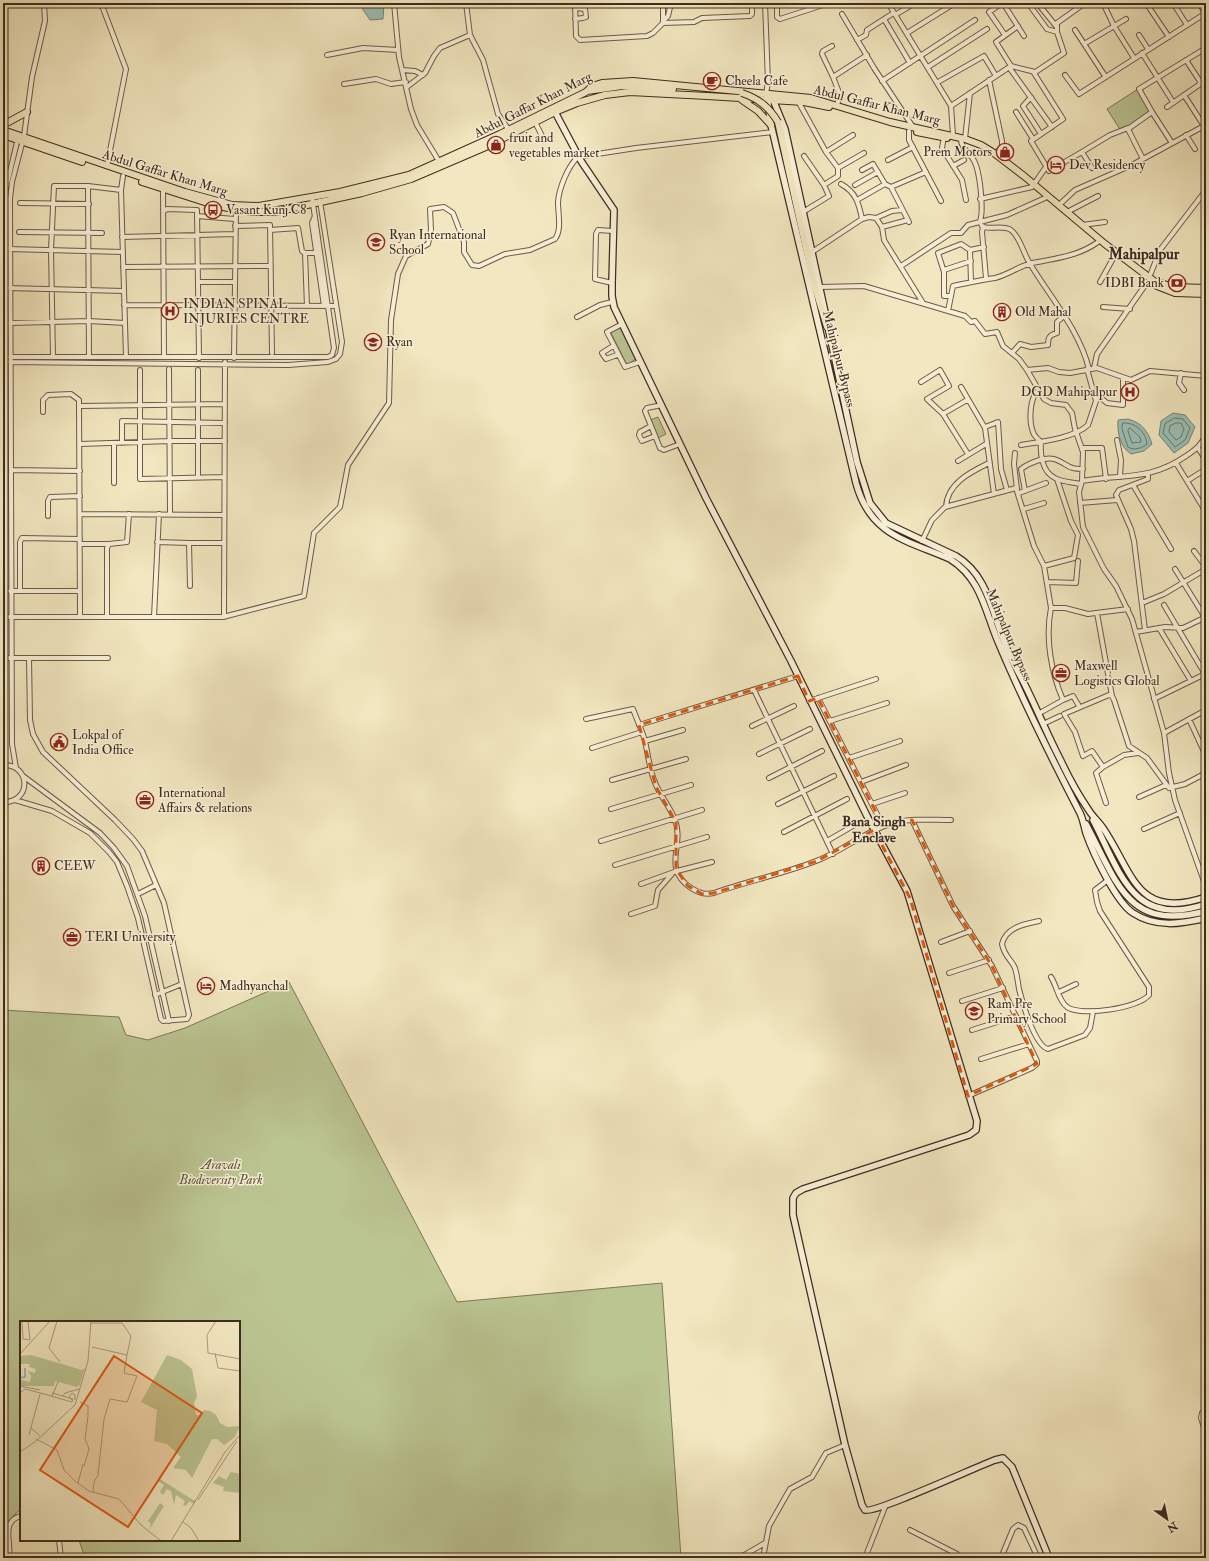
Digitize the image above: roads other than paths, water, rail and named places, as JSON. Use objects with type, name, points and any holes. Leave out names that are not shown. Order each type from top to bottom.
[{"type":"main road","name":"Abdul Gaffar Khan Marg","points":[[440,165],[586,92],[592,86],[602,83],[623,81],[712,88],[770,98],[815,99],[911,129],[953,135],[976,146],[990,154],[1059,205],[1149,279],[1174,287],[1206,288]]},
{"type":"main road","points":[[586,92],[622,86],[754,97],[764,104],[772,112],[778,122],[814,284],[827,327]]},
{"type":"main road","name":"Abdul Gaffar Khan Marg","points":[[3,130],[163,191],[236,210],[270,212],[396,179],[440,165],[554,112],[596,96],[623,92],[741,96],[798,101],[820,104],[911,129],[981,145],[998,156],[1098,242],[1149,279],[1173,292],[1206,294]]},
{"type":"main road","points":[[741,96],[758,110],[771,125]]},
{"type":"main road","points":[[3,125],[27,112]]},
{"type":"main road","name":"Abdul Gaffar Khan Marg","points":[[3,135],[21,138],[185,192],[236,205],[268,206],[316,200]]},
{"type":"street","points":[[3,740],[5,617],[5,357],[3,235],[5,192],[24,128],[32,77],[45,21],[44,3]]},
{"type":"street","points":[[101,3],[126,65],[126,73],[107,166]]},
{"type":"street","points":[[394,3],[398,50],[414,118],[440,165]]},
{"type":"street","points":[[466,3],[470,35],[483,60],[498,114],[509,130]]},
{"type":"street","points":[[575,3],[576,36],[580,40],[648,36],[653,33],[668,16],[670,3]]},
{"type":"street","points":[[663,3],[663,22]]},
{"type":"street","points":[[663,22],[694,22],[702,18],[750,16],[752,14],[752,3]]},
{"type":"street","points":[[765,3],[770,98]]},
{"type":"street","points":[[777,3],[778,17],[780,20],[829,3]]},
{"type":"street","points":[[889,3],[894,15],[938,82],[951,106],[953,135]]},
{"type":"street","points":[[857,40],[866,35],[867,30],[915,3]]},
{"type":"street","points":[[907,33],[955,3]]},
{"type":"street","points":[[1005,35],[989,12],[1002,3],[1024,36]]},
{"type":"street","points":[[1028,3],[1047,30],[1057,32]]},
{"type":"street","points":[[1056,26],[1058,21],[1085,3]]},
{"type":"street","points":[[1103,3],[1114,26],[1134,58]]},
{"type":"street","points":[[1146,3],[1169,37]]},
{"type":"street","points":[[1173,3],[1187,25]]},
{"type":"street","points":[[1065,75],[1078,94],[1206,13],[1199,3]]},
{"type":"street","points":[[951,106],[989,80],[1011,68],[1034,72],[1065,52],[1056,26],[1039,5]]},
{"type":"street","points":[[575,8],[585,9],[585,18],[576,19]]},
{"type":"street","points":[[842,14],[911,129],[909,140],[941,201]]},
{"type":"street","points":[[1084,44],[1126,19]]},
{"type":"street","points":[[884,20],[910,63]]},
{"type":"street","points":[[882,81],[975,20]]},
{"type":"street","points":[[1018,26],[995,42],[1052,127]]},
{"type":"street","points":[[928,67],[987,29]]},
{"type":"street","points":[[1075,30],[1105,76]]},
{"type":"street","points":[[344,84],[376,79],[392,84],[406,84],[423,76],[440,48],[470,35]]},
{"type":"street","points":[[1139,35],[1148,49]]},
{"type":"street","points":[[832,46],[823,51],[822,54],[840,95],[837,105]]},
{"type":"street","points":[[327,54],[363,48],[398,50]]},
{"type":"street","points":[[1172,143],[1138,90],[1206,48]]},
{"type":"street","points":[[1142,53],[1173,102]]},
{"type":"street","points":[[833,77],[867,55]]},
{"type":"street","points":[[938,82],[984,56],[996,76]]},
{"type":"street","points":[[1186,60],[1201,83]]},
{"type":"street","points":[[402,70],[415,71],[423,76]]},
{"type":"street","points":[[1033,139],[1063,119],[1034,72]]},
{"type":"street","points":[[989,80],[1002,141],[1002,148],[998,156]]},
{"type":"street","points":[[1167,107],[1206,80]]},
{"type":"street","points":[[970,93],[962,145],[974,160],[980,187],[982,215],[980,221],[983,227],[982,232],[986,278]]},
{"type":"street","points":[[1059,205],[1075,190],[1143,159],[1186,135],[1205,128],[1184,95]]},
{"type":"street","points":[[1031,97],[1023,106],[1041,134]]},
{"type":"street","name":"Mahipalpur Bypass","points":[[770,98],[771,125],[856,483],[862,501],[881,528],[895,536],[950,559],[959,565],[969,577],[985,604],[1003,653],[1062,780],[1081,814],[1086,834],[1108,880],[1127,907],[1146,920],[1154,923],[1176,924],[1206,918]]},
{"type":"street","name":"Mahipalpur Bypass","points":[[770,98],[785,129],[857,462],[867,496],[874,509],[886,523],[956,556],[966,563],[976,574],[991,602],[1005,645],[1071,782],[1088,811],[1103,828],[1131,878],[1146,894],[1166,902],[1177,903],[1206,896]]},
{"type":"street","points":[[798,101],[826,152],[838,168],[838,176],[824,185]]},
{"type":"street","points":[[554,112],[578,157],[613,208],[612,302],[680,444],[798,676],[874,830],[910,898],[968,1096],[978,1124],[974,1132],[803,1189],[796,1193],[793,1198],[793,1215],[845,1445],[864,1508],[868,1512],[885,1506],[945,1480],[1003,1458],[1012,1468],[1049,1558]]},
{"type":"street","points":[[1016,112],[1033,139],[1031,141],[1046,167],[1051,171],[1110,135],[1128,128],[1152,112]]},
{"type":"street","points":[[534,122],[544,140]]},
{"type":"street","points":[[1128,128],[1143,159]]},
{"type":"street","points":[[5,617],[224,617],[304,596],[314,534],[340,507],[348,465],[389,403],[391,320],[398,274],[406,256],[428,244],[431,230],[430,209],[444,207],[453,213],[464,242],[464,252],[472,265],[483,265],[504,254],[519,253],[549,243],[558,236],[559,198],[570,168],[578,157],[636,148],[773,132]]},
{"type":"street","points":[[826,152],[853,135]]},
{"type":"street","points":[[1186,135],[1195,149]]},
{"type":"street","points":[[944,137],[942,148],[963,182],[966,200]]},
{"type":"street","points":[[21,138],[10,191],[9,249],[11,357],[10,598],[12,744],[16,768],[23,776],[100,834],[121,856],[146,916],[169,1021]]},
{"type":"street","points":[[888,160],[913,147]]},
{"type":"street","points":[[1082,152],[1092,168]]},
{"type":"street","points":[[838,168],[864,153]]},
{"type":"street","points":[[803,212],[829,196],[824,185],[804,156]]},
{"type":"street","points":[[953,166],[964,160]]},
{"type":"street","points":[[862,170],[873,164],[885,184],[891,187],[909,221],[882,227]]},
{"type":"street","points":[[980,199],[1033,186],[1046,167]]},
{"type":"street","points":[[855,185],[878,172]]},
{"type":"street","points":[[891,187],[926,172]]},
{"type":"street","points":[[123,176],[121,190],[126,357]]},
{"type":"street","points":[[841,184],[849,189],[857,200],[862,219]]},
{"type":"street","points":[[857,200],[885,184]]},
{"type":"street","points":[[53,357],[53,290],[51,250],[54,186],[88,186],[121,190]]},
{"type":"street","points":[[88,186],[89,357]]},
{"type":"street","points":[[1094,368],[1097,354],[1130,309],[1149,279],[1160,250],[1206,190]]},
{"type":"street","points":[[163,191],[164,357]]},
{"type":"street","points":[[1066,212],[1098,196]]},
{"type":"street","points":[[901,266],[951,233],[961,233],[968,225],[1007,215],[1045,198]]},
{"type":"street","points":[[316,200],[315,216],[326,306]]},
{"type":"street","points":[[5,357],[164,357],[288,364],[328,362],[336,360],[340,354],[342,346],[316,200]]},
{"type":"street","points":[[20,203],[88,204]]},
{"type":"street","points":[[164,211],[167,209],[197,210],[199,358]]},
{"type":"street","points":[[234,358],[236,210]]},
{"type":"street","points":[[812,252],[862,219],[869,216],[876,218],[892,211],[902,210]]},
{"type":"street","points":[[197,216],[235,219]]},
{"type":"street","points":[[315,216],[312,223],[316,253],[334,348],[332,355]]},
{"type":"street","points":[[876,218],[882,227],[884,240],[923,303]]},
{"type":"street","points":[[1082,225],[1105,222]]},
{"type":"street","points":[[235,226],[270,225],[272,352]]},
{"type":"street","points":[[983,227],[992,226],[1010,230],[1017,237],[1030,263],[1064,316],[1086,358],[1096,398],[1088,425],[1076,432],[1041,442],[1021,445]]},
{"type":"street","points":[[270,230],[298,228],[302,250],[305,253],[307,306]]},
{"type":"street","points":[[612,283],[595,279],[595,248],[596,234],[598,230],[613,231]]},
{"type":"street","points":[[19,232],[102,233]]},
{"type":"street","points":[[122,237],[235,234]]},
{"type":"street","points":[[948,311],[953,286],[986,278],[996,278],[1030,263],[1078,253],[1090,248],[1098,242]]},
{"type":"street","points":[[951,296],[944,296],[944,270],[938,254],[961,244],[970,250],[984,247]]},
{"type":"street","points":[[4,249],[123,252]]},
{"type":"street","points":[[970,250],[971,282]]},
{"type":"street","points":[[305,253],[316,253]]},
{"type":"street","points":[[1100,282],[1115,255]]},
{"type":"street","points":[[944,270],[971,261]]},
{"type":"street","points":[[123,267],[271,266]]},
{"type":"street","points":[[198,282],[235,282]]},
{"type":"street","points":[[820,287],[864,286],[965,316],[971,322],[975,321],[985,334],[996,332],[1003,346],[1012,353],[1027,370],[1046,400],[1068,406],[1072,413],[1076,432],[1083,448],[1084,469],[1081,482],[1080,503],[1083,527],[1087,537],[1128,609],[1136,632],[1164,733],[1173,788],[1180,813],[1206,887]]},
{"type":"street","points":[[3,288],[124,291]]},
{"type":"street","points":[[577,318],[600,305],[612,302]]},
{"type":"street","points":[[124,305],[336,306]]},
{"type":"street","points":[[1103,307],[1130,309]]},
{"type":"street","points":[[1012,353],[1020,344],[1031,347],[1048,346],[1048,338],[1050,335],[1057,333],[1057,322],[1064,316]]},
{"type":"street","points":[[10,323],[89,321],[125,323]]},
{"type":"street","points":[[622,324],[607,332],[617,355],[627,368],[640,362]]},
{"type":"street","points":[[613,346],[602,353],[606,359],[617,355]]},
{"type":"street","points":[[332,355],[336,360]]},
{"type":"street","points":[[5,362],[324,358],[332,355]]},
{"type":"street","points":[[224,617],[225,360]]},
{"type":"street","points":[[1027,370],[1048,368],[1059,372],[1070,373],[1094,368],[1105,369],[1123,378],[1134,380],[1149,371],[1206,376]]},
{"type":"street","points":[[169,369],[170,514]]},
{"type":"street","points":[[140,370],[140,478],[224,477]]},
{"type":"street","points":[[198,370],[198,477]]},
{"type":"street","points":[[922,382],[940,370],[949,386],[927,399],[943,414],[968,454]]},
{"type":"street","points":[[1181,373],[1179,383],[1184,390]]},
{"type":"street","points":[[1096,398],[1101,398],[1107,403],[1124,405],[1123,378]]},
{"type":"street","points":[[961,387],[967,400],[984,427],[994,494]]},
{"type":"street","points":[[1039,390],[1033,398],[1032,426],[1034,435],[1041,442],[1042,460],[1049,472],[1056,479],[1071,521],[1076,529],[1078,538],[1075,557],[1044,566]]},
{"type":"street","points":[[43,412],[43,398],[50,394],[75,395],[80,400],[80,617]]},
{"type":"street","points":[[943,414],[967,400]]},
{"type":"street","points":[[80,406],[225,404]]},
{"type":"street","points":[[662,405],[647,408],[645,412],[655,436],[662,450],[680,444]]},
{"type":"street","points":[[122,442],[122,421],[225,423]]},
{"type":"street","points":[[984,427],[998,422],[1001,469],[1007,490]]},
{"type":"street","points":[[651,426],[640,432],[639,435],[642,441],[655,436]]},
{"type":"street","points":[[1056,479],[1081,482],[1148,474],[1163,470],[1198,448],[1206,434]]},
{"type":"street","points":[[1117,440],[1121,465],[1120,478]]},
{"type":"street","points":[[80,444],[225,441]]},
{"type":"street","points":[[114,443],[114,483]]},
{"type":"street","points":[[958,461],[986,444]]},
{"type":"street","points":[[1083,448],[1102,448],[1106,479]]},
{"type":"street","points":[[1198,448],[1206,460]]},
{"type":"street","points":[[1015,453],[1014,464],[1018,491],[1034,546],[1044,566],[1051,608],[1047,632],[1053,669],[1063,700]]},
{"type":"street","points":[[1025,491],[1021,469],[1042,460],[1057,460],[1068,468],[1084,469]]},
{"type":"street","points":[[946,507],[949,495],[962,477],[989,463]]},
{"type":"street","points":[[1176,463],[1206,512]]},
{"type":"street","points":[[1187,481],[1206,469]]},
{"type":"street","points":[[11,470],[80,472]]},
{"type":"street","points":[[1145,630],[1133,537],[1116,495],[1117,491],[1148,479],[1148,474]]},
{"type":"street","points":[[922,541],[932,520],[946,507],[1016,488],[1018,491],[1025,491],[1046,483]]},
{"type":"street","points":[[1133,485],[1171,549]]},
{"type":"street","points":[[4,490],[11,490]]},
{"type":"street","points":[[48,516],[48,501],[50,497],[80,496]]},
{"type":"street","points":[[1080,503],[1117,500]]},
{"type":"street","points":[[1024,509],[1044,503]]},
{"type":"street","points":[[80,514],[224,515]]},
{"type":"street","points":[[80,544],[109,544],[128,542],[129,514]]},
{"type":"street","points":[[154,617],[159,514]]},
{"type":"street","points":[[4,518],[10,518]]},
{"type":"street","points":[[1076,529],[1083,527]]},
{"type":"street","points":[[1078,538],[1087,537]]},
{"type":"street","points":[[20,591],[20,542],[22,538],[80,539]]},
{"type":"street","points":[[157,542],[224,543]]},
{"type":"street","points":[[189,543],[190,586]]},
{"type":"street","points":[[107,617],[107,548],[109,544]]},
{"type":"street","points":[[1142,603],[1183,583],[1206,568],[1194,551]]},
{"type":"street","points":[[1047,582],[1076,583],[1078,561]]},
{"type":"street","points":[[1136,632],[1159,628],[1187,627],[1206,618],[1175,569]]},
{"type":"street","points":[[10,590],[80,591]]},
{"type":"street","points":[[4,599],[10,598]]},
{"type":"street","points":[[1154,698],[1205,674],[1164,605]]},
{"type":"street","points":[[1051,608],[1065,608],[1088,614],[1128,609]]},
{"type":"street","points":[[1097,613],[1112,696],[1129,746],[1147,758],[1169,788],[1173,788],[1206,773]]},
{"type":"street","points":[[1159,628],[1191,681]]},
{"type":"street","points":[[4,658],[108,658]]},
{"type":"street","points":[[3,802],[15,800],[45,808],[58,814],[90,833],[109,852],[123,874],[135,906],[161,1019],[169,1021],[186,1020],[188,1017],[182,984],[164,903],[142,851],[133,839],[55,764],[38,745],[33,734],[30,720],[29,658]]},
{"type":"street","points":[[639,725],[798,676]]},
{"type":"street","points":[[809,701],[876,679]]},
{"type":"street","points":[[754,690],[833,854]]},
{"type":"street","points":[[1103,767],[1092,751],[1083,756],[1075,732],[1064,714],[1078,706],[1109,695],[1112,696]]},
{"type":"street","points":[[1038,714],[1073,696],[1078,706]]},
{"type":"street","points":[[818,698],[883,826]]},
{"type":"street","points":[[830,721],[887,703]]},
{"type":"street","points":[[752,726],[794,706]]},
{"type":"street","points":[[586,719],[632,709],[645,741],[650,770],[660,795],[674,818],[677,829],[674,860],[675,872],[688,886],[698,892],[708,894],[804,866],[833,854],[883,826],[912,820],[950,820]]},
{"type":"street","points":[[1164,733],[1206,710]]},
{"type":"street","points":[[1043,724],[1060,716]]},
{"type":"street","points":[[1189,719],[1206,756]]},
{"type":"street","points":[[759,754],[810,729]]},
{"type":"street","points":[[645,741],[683,730]]},
{"type":"street","points":[[592,748],[642,732]]},
{"type":"street","points":[[849,758],[900,741]]},
{"type":"street","points":[[769,778],[822,751]]},
{"type":"street","points":[[1106,802],[1096,773],[1103,767],[1124,755],[1139,753]]},
{"type":"street","points":[[612,780],[686,759]]},
{"type":"street","points":[[3,765],[16,768]]},
{"type":"street","points":[[861,782],[906,765]]},
{"type":"street","points":[[15,800],[24,789],[23,776]]},
{"type":"street","points":[[778,804],[834,776]]},
{"type":"street","points":[[611,809],[660,795],[691,784]]},
{"type":"street","points":[[1139,797],[1166,785]]},
{"type":"street","points":[[872,804],[905,793]]},
{"type":"street","points":[[784,832],[847,799]]},
{"type":"street","points":[[601,841],[702,810]]},
{"type":"street","points":[[1088,811],[1126,884],[1142,902],[1166,910],[1186,909],[1206,904]]},
{"type":"street","points":[[1144,828],[1180,813]]},
{"type":"street","points":[[1081,814],[1121,889],[1138,908],[1152,915],[1167,918],[1188,917],[1206,912]]},
{"type":"street","points":[[912,820],[953,906],[989,960],[1037,1061],[1035,1066],[968,1096]]},
{"type":"street","points":[[827,840],[858,823]]},
{"type":"street","points":[[615,865],[707,837]]},
{"type":"street","points":[[641,884],[675,872],[712,862]]},
{"type":"street","points":[[631,914],[655,906],[658,890],[675,872]]},
{"type":"street","points":[[1052,977],[1062,1003],[1068,1008],[1080,1012],[1094,1012],[1142,1001],[1148,997],[1150,992],[1149,987],[1098,906],[1095,890],[1108,880]]},
{"type":"street","points":[[138,894],[156,885]]},
{"type":"street","points":[[1039,921],[1015,928],[1006,936],[1002,944],[1006,956],[1015,968],[1022,998],[1038,1039],[1044,1047],[1048,1049],[1081,1037],[1089,1030],[1094,1012]]},
{"type":"street","points":[[941,942],[970,931]]},
{"type":"street","points":[[949,973],[989,960]]},
{"type":"street","points":[[155,995],[182,984]]},
{"type":"street","points":[[1059,992],[1076,984]]},
{"type":"street","points":[[962,1001],[1003,988]]},
{"type":"street","points":[[972,1030],[1016,1016]]},
{"type":"street","points":[[981,1059],[1029,1044]]},
{"type":"street","points":[[1206,1411],[1200,1416],[1206,1433]]},
{"type":"street","points":[[763,1558],[765,1543],[772,1518],[790,1489],[812,1478],[826,1453],[845,1445]]},
{"type":"street","points":[[865,1558],[885,1506]]},
{"type":"street","points":[[9,1558],[7,1536],[9,1526],[12,1520],[20,1516]]},
{"type":"street","points":[[1001,1558],[1013,1529],[1018,1525],[1024,1528],[1038,1558]]},
{"type":"street","points":[[910,1530],[957,1554],[958,1558]]},
{"type":"street","points":[[59,1541],[61,1558]]},
{"type":"street","points":[[739,1558],[765,1543]]},
{"type":"water","points":[[361,3],[384,3],[383,19],[370,20],[362,8]]},
{"type":"water","points":[[1173,413],[1185,415],[1195,427],[1188,443],[1174,453],[1159,435],[1161,421]]},
{"type":"water","points":[[1128,419],[1141,425],[1149,435],[1152,444],[1144,451],[1131,454],[1124,447],[1120,439],[1118,420]]},
{"type":"place","name":"Cheela Cafe","points":[[712,81]]},
{"type":"place","name":"fruit and vegetables market","points":[[496,145]]},
{"type":"place","name":"Prem Motors","points":[[1005,152]]},
{"type":"place","name":"Dev Residency","points":[[1056,165]]},
{"type":"place","name":"Vasant Kunj C8","points":[[213,210]]},
{"type":"place","name":"Ryan International School","points":[[376,242]]},
{"type":"place","name":"IDBI Bank","points":[[1177,283]]},
{"type":"place","name":"INDIAN SPINAL INJURIES CENTRE","points":[[170,311]]},
{"type":"place","name":"Old Mahal","points":[[1002,312]]},
{"type":"place","name":"Ryan","points":[[373,342]]},
{"type":"place","name":"DGD Mahipalpur","points":[[1130,392]]},
{"type":"place","name":"Maxwell Logistics Global","points":[[1061,673]]},
{"type":"place","name":"Lokpal of India Office","points":[[59,742]]},
{"type":"place","name":"International Affairs & relations","points":[[145,800]]},
{"type":"place","name":"CEEW","points":[[41,866]]},
{"type":"place","name":"TERI University","points":[[72,937]]},
{"type":"place","name":"Madhyanchal","points":[[206,986]]},
{"type":"place","name":"Ram Pre Primary School","points":[[974,1011]]},
{"type":"district","name":"Mahipalpur","points":[[1144,254]]},
{"type":"district","name":"Bana Singh Enclave","points":[[874,830]]},
{"type":"park label","name":"Aravali Biodiversity Park","points":[[221,1172]]}]
